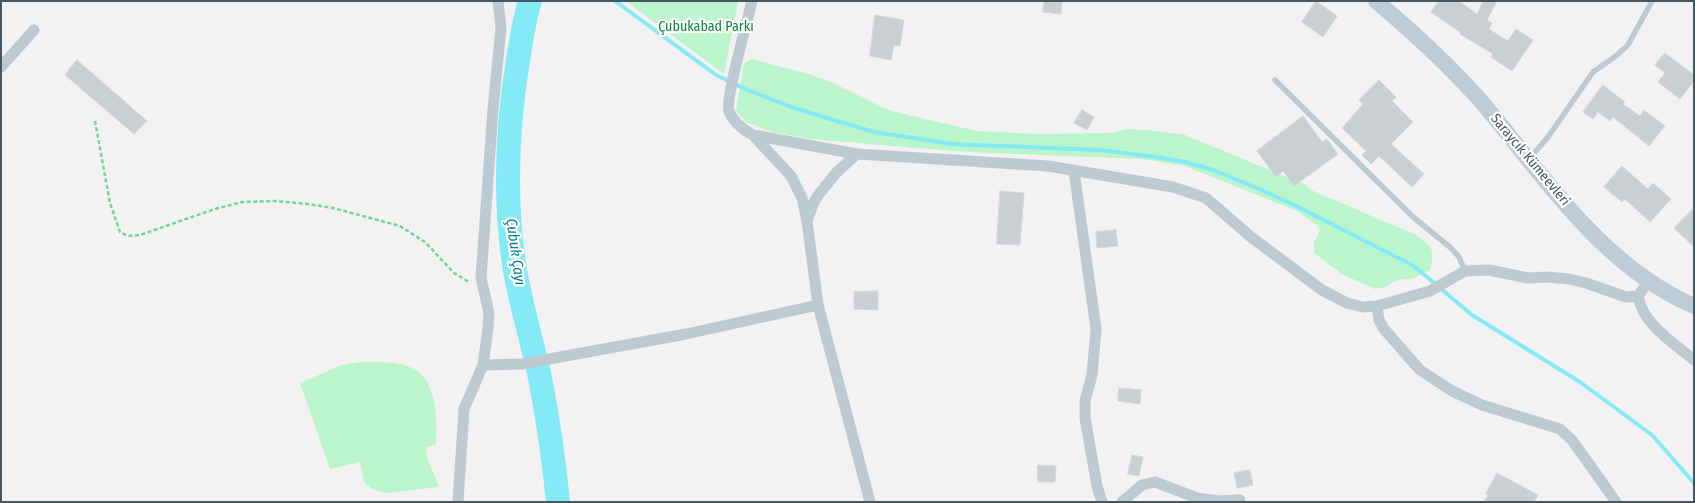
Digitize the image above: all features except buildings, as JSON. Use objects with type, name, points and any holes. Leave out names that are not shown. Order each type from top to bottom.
[{"type":"main road","name":"Saraycık Kümeevleri","points":[[1376,1],[1419,37],[1457,75],[1598,240],[1649,281],[1694,306]]},
{"type":"street","points":[[458,502],[464,409],[483,365],[489,313],[483,291],[482,278],[501,28],[498,1]]},
{"type":"street","points":[[752,1],[728,108],[733,118],[746,131],[754,135],[857,154],[1048,166],[1173,187],[1206,198],[1252,237],[1322,290],[1347,303],[1363,307],[1377,306],[1430,291],[1465,271],[1489,270],[1528,278],[1569,279],[1626,297],[1638,296],[1649,281]]},
{"type":"street","points":[[1,67],[34,30]]},
{"type":"street","points":[[754,135],[791,176],[802,198],[807,221],[818,305],[870,502]]},
{"type":"street","points":[[807,221],[819,194],[837,172],[857,154]]},
{"type":"street","points":[[1074,170],[1096,329],[1092,375],[1086,401],[1085,418],[1097,486],[1102,502]]},
{"type":"street","points":[[1638,296],[1642,309],[1658,330],[1694,360]]},
{"type":"street","points":[[483,365],[522,364],[686,334],[818,305]]},
{"type":"street","points":[[1377,306],[1379,320],[1384,329],[1420,370],[1452,391],[1482,405],[1560,429],[1572,440],[1616,502]]},
{"type":"street","points":[[1122,502],[1142,485],[1155,482],[1197,498],[1219,501],[1240,500]]},
{"type":"lane","points":[[1529,159],[1548,137],[1593,72],[1628,45],[1652,1]]},
{"type":"lane","points":[[1274,80],[1413,217],[1451,248],[1459,257],[1465,271]]},
{"type":"path","points":[[95,120],[110,203],[120,232],[128,236],[140,235],[215,209],[242,202],[276,201],[308,204],[333,208],[400,226],[425,242],[454,273],[483,291]]},
{"type":"green space","name":"Çubukabad Parkı","points":[[626,1],[738,1],[724,74]]},
{"type":"green space","points":[[751,59],[809,74],[899,113],[977,131],[1038,134],[1111,133],[1127,129],[1185,135],[1304,184],[1311,190],[1416,235],[1431,249],[1430,270],[1412,279],[1403,279],[1386,287],[1375,289],[1342,274],[1314,253],[1314,243],[1320,231],[1318,226],[1297,211],[1185,166],[1142,159],[965,152],[811,139],[772,132],[746,122],[736,111],[744,64]]},
{"type":"green space","points":[[360,362],[386,362],[404,365],[419,373],[426,381],[431,390],[436,412],[436,444],[426,447],[427,457],[439,487],[386,493],[372,489],[364,482],[360,462],[330,469],[300,383],[342,365]]},
{"type":"waterway","name":"Çubuk Çayı","points":[[530,1],[522,38],[511,111],[508,162],[509,213],[514,264],[543,393],[558,502]]},
{"type":"waterway","points":[[615,1],[716,75],[791,107],[874,132],[952,144],[1100,150],[1156,157],[1185,162],[1213,170],[1257,188],[1414,266],[1472,315],[1580,382],[1652,435],[1694,483]]}]
